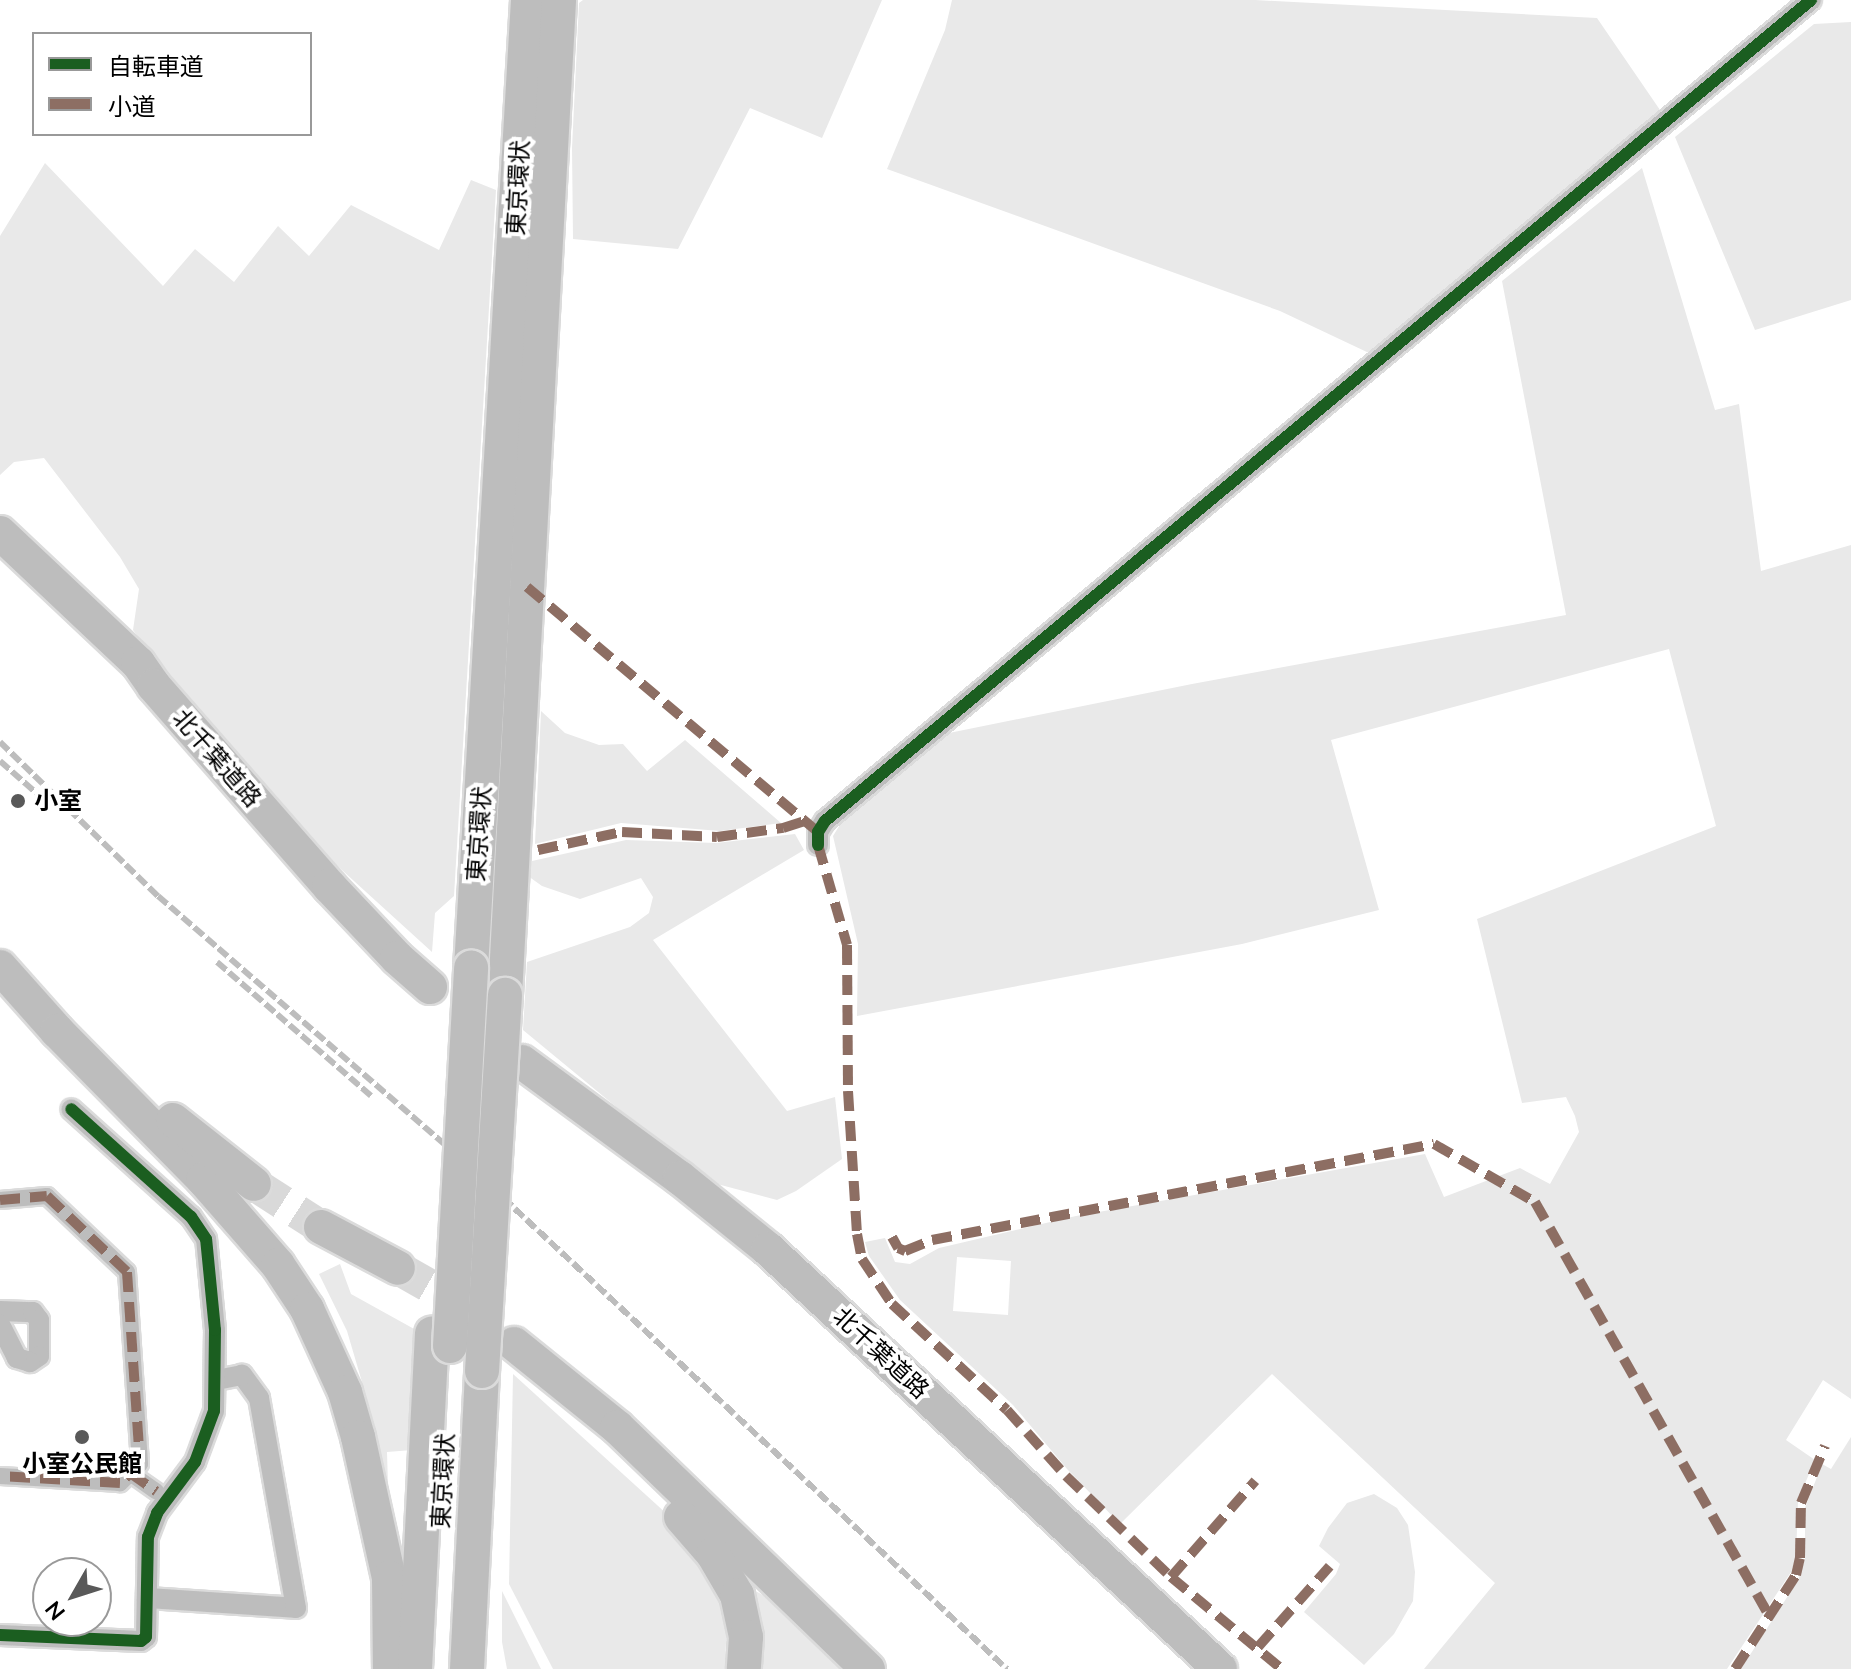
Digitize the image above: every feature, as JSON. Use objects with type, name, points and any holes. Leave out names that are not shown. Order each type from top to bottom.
[{"type":"highway","name":"東京環状","points":[[433,1669],[441,1340],[466,965],[479,850],[528,0]]},
{"type":"highway","name":"東京環状","points":[[467,1669],[559,0]]},
{"type":"highway","name":"北千葉道路","points":[[0,533],[138,663],[154,686],[329,886],[397,958],[430,987]]},
{"type":"highway","points":[[0,960],[156,1106],[254,1184]]},
{"type":"highway","points":[[0,967],[57,1031],[213,1189],[278,1265],[307,1309],[345,1392],[358,1437],[389,1578],[390,1669]]},
{"type":"highway","name":"北千葉道路","points":[[522,1062],[680,1178],[768,1249],[1220,1669]]},
{"type":"highway","points":[[321,1227],[398,1268]]},
{"type":"highway","points":[[415,1669],[441,1340]]},
{"type":"highway","points":[[744,1669],[746,1637],[737,1595],[713,1554],[514,1344],[617,1427],[868,1669]]},
{"type":"highway","points":[[479,1412],[494,1465],[485,1631],[493,1669]]},
{"type":"street","points":[[818,845],[818,832],[825,821],[1811,0]]},
{"type":"street","points":[[0,1635],[141,1641],[146,1637],[148,1537],[157,1513],[202,1448],[214,1411],[216,1380],[206,1239],[191,1217],[71,1109]]},
{"type":"street","points":[[0,1200],[47,1196],[127,1272],[140,1464],[120,1483],[0,1476]]},
{"type":"street","points":[[0,1311],[33,1312],[39,1320],[39,1356],[30,1362],[17,1358],[0,1324]]},
{"type":"street","points":[[147,1598],[296,1608],[259,1398],[242,1375],[216,1380]]},
{"type":"street","points":[[130,1473],[156,1491]]},
{"type":"shaded area","points":[[583,0],[882,0],[822,138],[750,108],[678,249],[573,239],[572,148],[579,3]]},
{"type":"shaded area","points":[[952,0],[1255,0],[1597,18],[1660,110],[1369,353],[1280,311],[887,169],[945,30]]},
{"type":"shaded area","points":[[1851,22],[1851,300],[1755,330],[1675,137],[1814,24]]},
{"type":"shaded area","points":[[45,163],[163,286],[195,249],[234,282],[278,226],[309,256],[351,205],[439,250],[471,180],[496,190],[454,896],[435,913],[432,952],[266,801],[221,748],[133,630],[139,589],[120,557],[44,458],[14,462],[0,475],[0,236]]},
{"type":"shaded area","points":[[1642,168],[1715,410],[1739,404],[1761,571],[1851,545],[1851,1399],[1823,1380],[1786,1440],[1815,1460],[1798,1500],[1796,1558],[1791,1572],[1727,1669],[1424,1669],[1495,1583],[1272,1374],[1120,1524],[1067,1469],[1013,1405],[900,1300],[869,1256],[865,1242],[885,1238],[895,1262],[910,1264],[939,1248],[1076,1216],[1425,1154],[1444,1197],[1520,1168],[1550,1184],[1579,1132],[1575,1116],[1566,1097],[1522,1103],[1477,919],[1716,826],[1669,649],[1331,740],[1379,910],[1242,944],[857,1016],[858,944],[833,836],[846,815],[949,733],[1192,684],[1566,615],[1502,281]],"holes":[[[957,1257],[1011,1261],[1008,1315],[953,1311]]]},
{"type":"shaded area","points":[[541,711],[565,733],[599,745],[623,744],[647,771],[685,740],[781,823],[720,831],[621,823],[535,844]]},
{"type":"shaded area","points":[[795,834],[804,850],[653,940],[787,1111],[835,1097],[842,1159],[796,1191],[777,1200],[706,1181],[523,1030],[527,962],[630,927],[649,913],[653,897],[641,878],[580,899],[542,886],[528,876],[532,861],[626,840],[716,843]]},
{"type":"shaded area","points":[[340,1264],[351,1294],[416,1330],[412,1450],[387,1452],[388,1485],[382,1486],[362,1382],[347,1331],[319,1274]]},
{"type":"shaded area","points":[[513,1374],[690,1535],[709,1563],[727,1616],[725,1669],[553,1669],[509,1584]]},
{"type":"shaded area","points":[[1851,1437],[1851,1669],[1741,1669],[1798,1580],[1805,1559],[1805,1508],[1822,1464],[1831,1469]]},
{"type":"shaded area","points":[[1374,1494],[1397,1508],[1408,1525],[1415,1572],[1413,1601],[1394,1634],[1364,1665],[1304,1612],[1336,1574],[1340,1564],[1319,1546],[1328,1528],[1347,1503]]},
{"type":"shaded area","points":[[745,1585],[787,1609],[848,1669],[760,1669],[763,1638]]},
{"type":"shaded area","points":[[502,1591],[541,1669],[507,1669],[502,1642]]},
{"type":"tunnel","points":[[254,1184],[321,1227]]},
{"type":"tunnel","points":[[398,1268],[477,1313]]},
{"type":"railway","points":[[0,742],[158,896],[468,1165],[1007,1669]]},
{"type":"railway","points":[[0,761],[42,798]]},
{"type":"railway","points":[[217,962],[371,1096]]},
{"type":"marked path","points":[[527,587],[818,832]]},
{"type":"marked path","points":[[538,850],[622,832],[717,837],[783,828],[804,821]]},
{"type":"marked path","points":[[818,845],[847,945],[848,1091],[857,1234],[862,1259],[892,1304],[1007,1410],[1066,1476],[1171,1577],[1282,1669]]},
{"type":"marked path","points":[[892,1237],[898,1248],[905,1251],[932,1240],[1434,1144],[1535,1202],[1769,1616]]},
{"type":"marked path","points":[[0,1200],[47,1196],[127,1272],[140,1464],[120,1483],[0,1476]]},
{"type":"marked path","points":[[1735,1669],[1796,1575],[1800,1558],[1801,1503],[1825,1446]]},
{"type":"marked path","points":[[130,1473],[156,1491]]},
{"type":"marked path","points":[[1171,1577],[1255,1481]]},
{"type":"marked path","points":[[1258,1647],[1330,1566]]},
{"type":"cycle path","points":[[818,845],[818,832],[825,821],[1811,0]]},
{"type":"cycle path","points":[[0,1635],[141,1641],[146,1637],[148,1537],[157,1513],[195,1462],[214,1411],[215,1330],[206,1239],[191,1217],[71,1109]]},
{"type":"place","name":"小室","points":[[18,801]]},
{"type":"place","name":"小室公民館","points":[[82,1437]]}]
